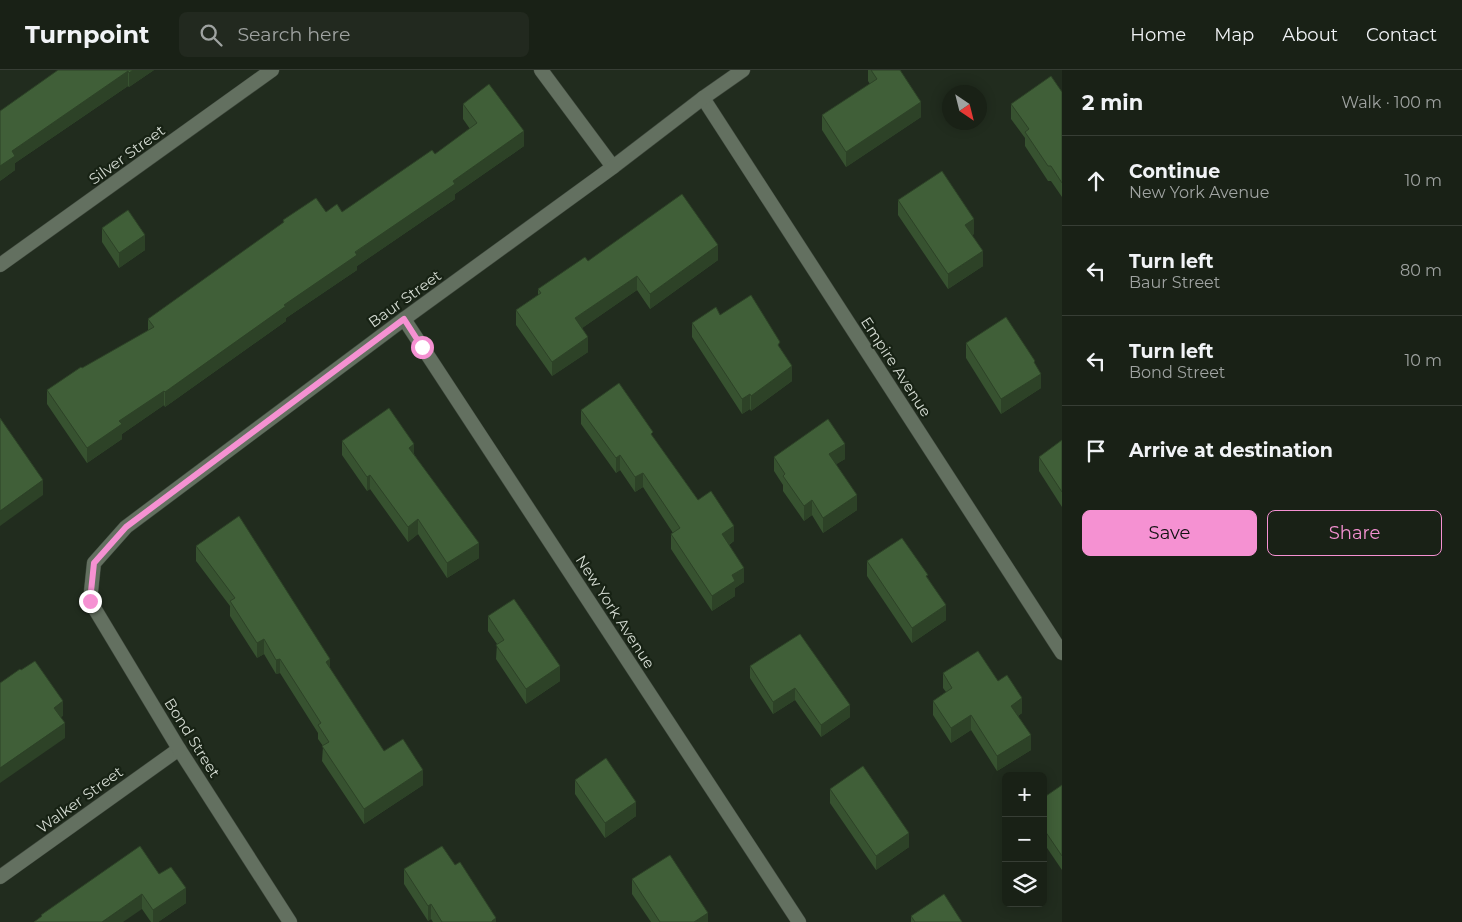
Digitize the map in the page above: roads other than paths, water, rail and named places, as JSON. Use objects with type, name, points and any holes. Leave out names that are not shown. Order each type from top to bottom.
[{"type":"street","name":"Silver Street","points":[[0,266],[272,70]]},
{"type":"street","points":[[541,70],[613,167]]},
{"type":"street","name":"Baur Street","points":[[94,563],[126,527],[404,319],[743,70]]},
{"type":"street","name":"Empire Avenue","points":[[703,98],[1062,653]]},
{"type":"street","name":"New York Avenue","points":[[404,319],[799,922]]},
{"type":"street","name":"Bond Street","points":[[94,563],[90,601],[179,749],[290,922]]},
{"type":"street","name":"Walker Street","points":[[0,877],[179,749]]}]
